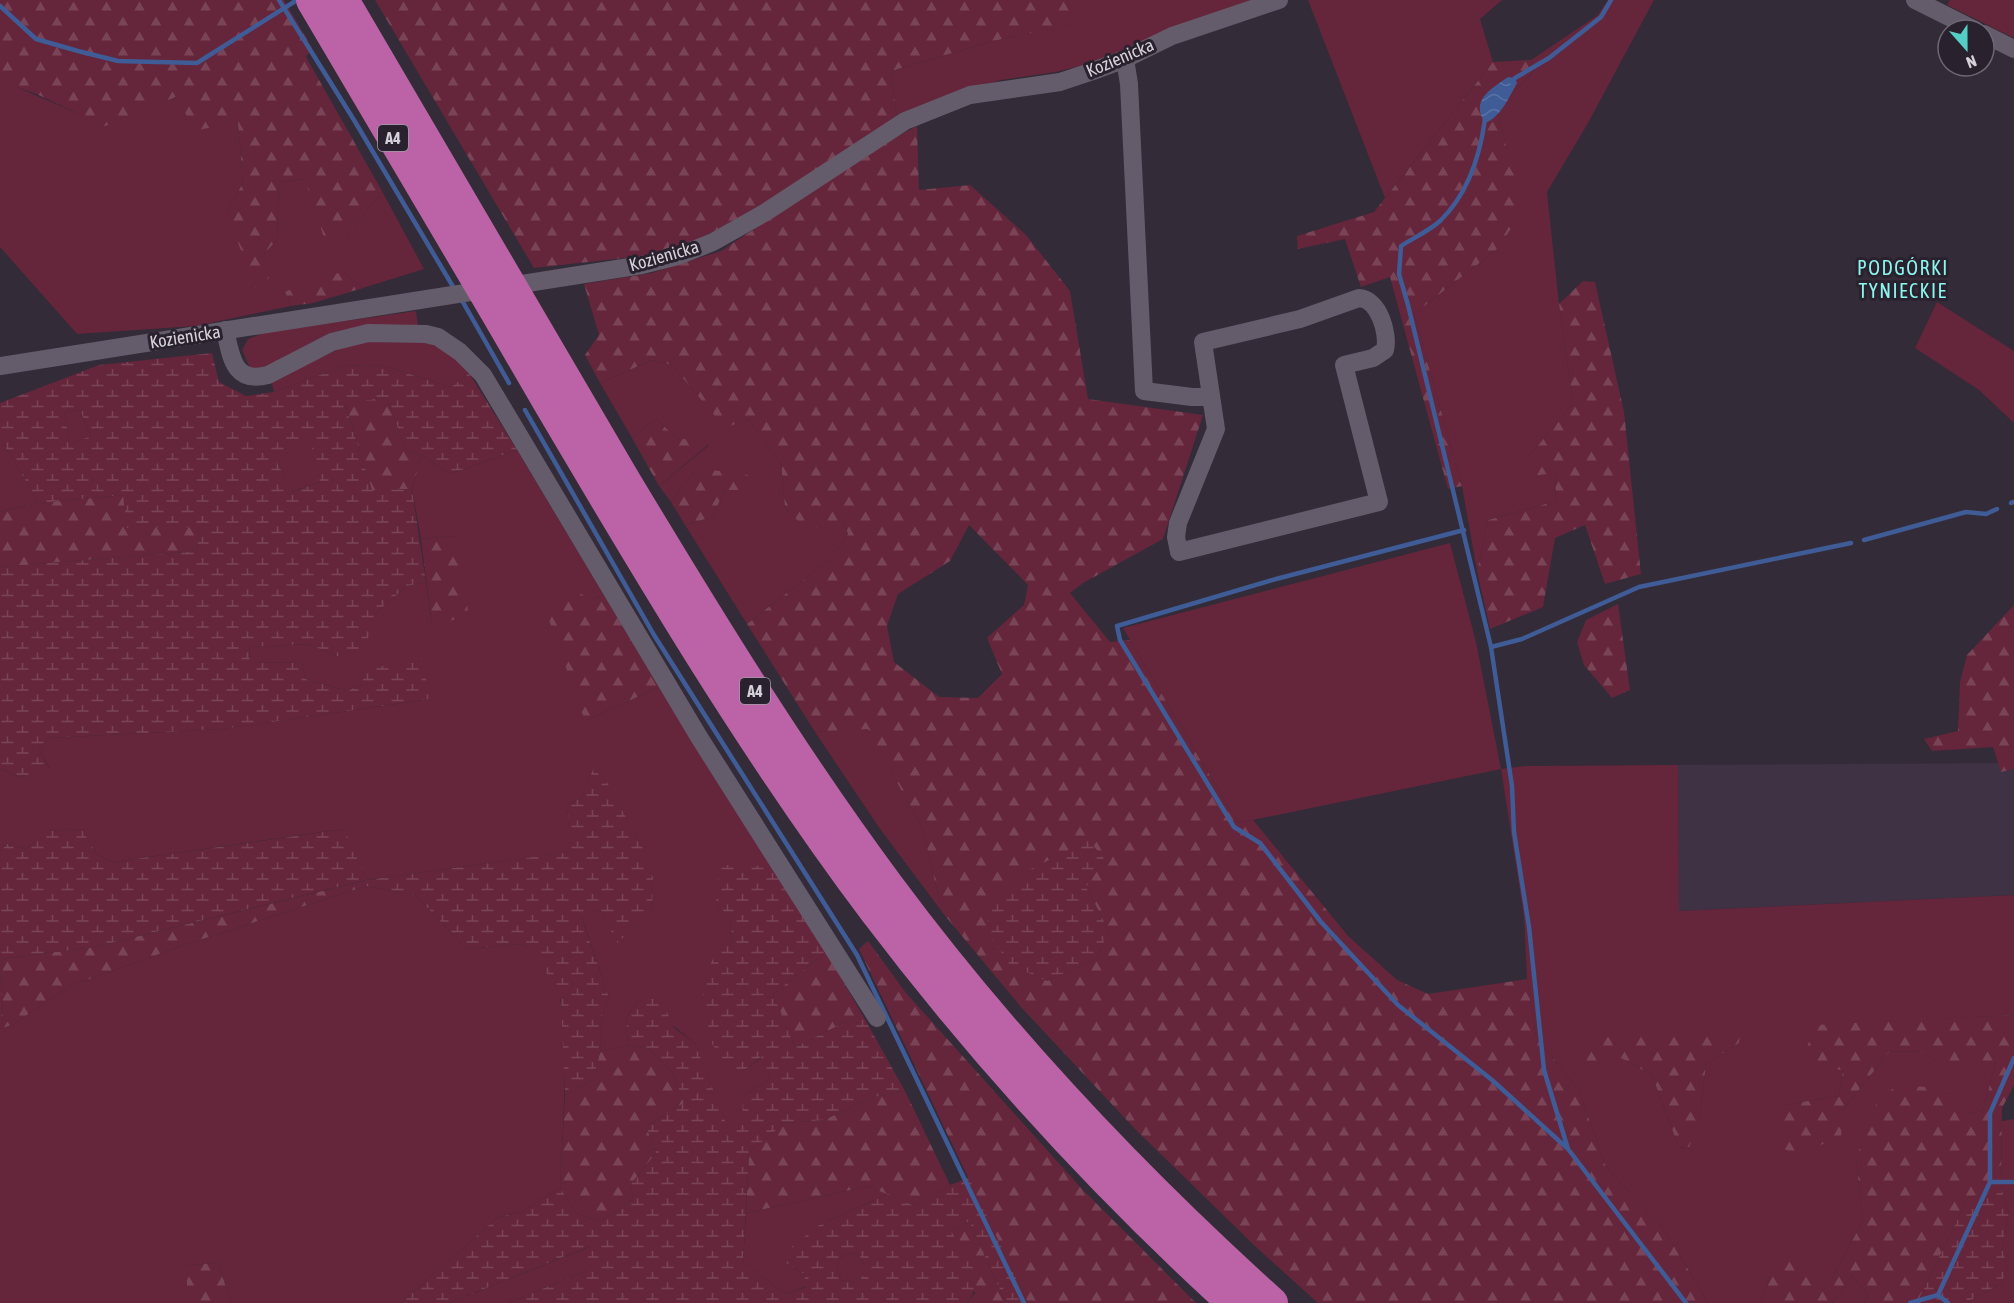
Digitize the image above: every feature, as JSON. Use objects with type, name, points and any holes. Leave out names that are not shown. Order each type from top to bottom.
[{"type":"highway","name":"A4","points":[[312,0],[650,573],[730,701],[796,800],[875,911],[982,1045],[1140,1215],[1233,1303]]},
{"type":"highway","name":"A4","points":[[343,0],[682,576],[786,739],[889,888],[969,989],[1053,1085],[1159,1197],[1272,1303]]},
{"type":"street","name":"Kozienicka","points":[[0,366],[642,265],[678,256],[713,242],[766,212],[905,121],[970,95],[1060,82],[1125,58],[1172,36],[1279,0]]},
{"type":"street","points":[[1914,0],[1951,18]]},
{"type":"street","points":[[1996,40],[2014,49]]},
{"type":"street","points":[[1125,58],[1129,84],[1144,391],[1211,397]]},
{"type":"street","points":[[1359,298],[1371,302],[1378,310],[1386,341],[1385,350],[1373,358],[1344,365],[1379,502],[1179,552],[1176,537],[1178,523],[1216,429],[1211,397],[1203,342],[1300,320],[1359,298]]},
{"type":"street","points":[[225,330],[232,360],[242,373],[250,376],[268,375],[332,342],[368,333],[426,334],[438,337],[448,342],[483,375],[699,737],[877,1018]]},
{"type":"shaded area","points":[[2014,763],[2014,895],[1679,911],[1678,765]]},
{"type":"green space","points":[[0,0],[284,0],[312,48],[306,57],[382,191],[347,236],[327,247],[305,179],[279,182],[277,240],[261,257],[269,278],[256,289],[226,212],[243,183],[238,122],[193,131],[178,96],[105,126],[34,93],[4,83],[0,80]]},
{"type":"green space","points":[[375,0],[1067,0],[1074,24],[993,41],[891,71],[897,118],[751,213],[696,240],[642,256],[534,268]]},
{"type":"green space","points":[[1067,0],[1259,0],[1099,61],[1056,72],[1001,80],[936,100],[897,118],[891,71],[993,41],[1073,24]]},
{"type":"green space","points":[[1308,0],[1502,0],[1480,19],[1493,62],[1385,198]]},
{"type":"green space","points":[[1608,0],[1654,0],[1588,123],[1547,192],[1573,403],[1531,454],[1555,473],[1556,501],[1488,520],[1477,571],[1462,486],[1414,314],[1496,250],[1507,150],[1497,109],[1534,71],[1531,60],[1598,15]]},
{"type":"green space","points":[[1950,0],[2014,0],[2014,38],[1996,29],[1996,18],[1973,18],[1947,5]]},
{"type":"green space","points":[[1531,60],[1534,71],[1497,109],[1525,209],[1496,250],[1414,314],[1462,486],[1448,489],[1390,277],[1361,287],[1345,239],[1298,249],[1297,236],[1374,212],[1493,62]]},
{"type":"green space","points":[[0,80],[105,125],[178,96],[238,122],[243,183],[226,212],[261,257],[277,240],[279,182],[305,179],[347,236],[382,191],[424,269],[363,288],[344,273],[285,292],[291,306],[196,326],[77,334],[0,247]]},
{"type":"green space","points":[[917,126],[919,190],[970,185],[1026,235],[1070,291],[1088,399],[1203,415],[1163,539],[1083,583],[1070,593],[1110,642],[1130,640],[1238,823],[1253,820],[1348,936],[1397,980],[1428,994],[1527,979],[1536,1036],[1579,1091],[1606,1167],[1666,1232],[1708,1303],[1318,1303],[1256,1247],[1135,1129],[1020,1006],[942,912],[923,830],[868,729],[815,732],[747,624],[833,557],[848,534],[844,521],[821,529],[799,522],[785,508],[781,463],[748,419],[725,428],[672,365],[652,360],[600,383],[585,355],[599,335],[584,284],[652,273],[721,251],[878,147]],"holes":[[[969,525],[1028,585],[1024,605],[987,638],[1002,674],[978,698],[939,697],[894,662],[887,626],[898,594],[950,561]],[[1086,887],[1109,931],[1096,959],[1047,981]]]},
{"type":"green space","points":[[344,273],[363,288],[313,303],[291,306],[285,292],[323,274]]},
{"type":"green space","points":[[1583,281],[1595,282],[1624,412],[1641,574],[1605,584],[1585,525],[1555,538],[1543,607],[1490,629],[1477,571],[1488,520],[1556,501],[1555,473],[1532,476],[1531,454],[1573,403],[1559,304]]},
{"type":"green space","points":[[1937,302],[2014,351],[2014,423],[1979,390],[1915,348]]},
{"type":"green space","points":[[416,311],[418,326],[381,327],[269,371],[250,368],[242,350],[248,339],[267,332]]},
{"type":"green space","points":[[384,337],[423,341],[450,352],[469,373],[451,387],[384,366],[347,365],[274,392],[272,383],[307,364],[348,345]]},
{"type":"green space","points":[[212,353],[219,382],[246,396],[274,392],[347,365],[384,366],[451,387],[469,373],[517,450],[450,474],[422,455],[406,451],[387,397],[345,404],[372,490],[412,489],[426,582],[407,586],[376,613],[365,648],[339,657],[308,644],[249,647],[250,663],[302,662],[305,679],[348,691],[361,684],[368,669],[422,658],[430,699],[222,729],[50,738],[39,749],[50,770],[22,778],[0,769],[0,567],[197,551],[199,527],[127,528],[123,495],[39,503],[0,438],[0,403],[99,365]],"holes":[[[80,410],[91,436],[70,444],[64,412]],[[288,440],[311,443],[320,482],[292,492],[278,464]]]},
{"type":"green space","points":[[652,360],[672,365],[725,427],[748,419],[781,463],[785,508],[799,522],[844,521],[848,534],[833,557],[747,624],[685,525],[712,517],[725,490],[697,468],[671,502],[659,486],[709,445],[679,440],[656,419],[632,438],[600,383]]},
{"type":"green space","points":[[387,397],[406,451],[422,455],[412,489],[372,491],[345,403]]},
{"type":"green space","points":[[80,410],[91,436],[70,444],[64,412]]},
{"type":"green space","points":[[656,419],[679,440],[704,434],[709,444],[659,486],[632,438]]},
{"type":"green space","points":[[0,438],[39,503],[0,512]]},
{"type":"green space","points":[[288,439],[312,443],[320,482],[291,492],[278,463]]},
{"type":"green space","points":[[517,450],[604,595],[589,600],[585,721],[659,687],[776,866],[716,903],[729,917],[733,943],[737,1076],[762,1057],[770,1079],[743,1096],[743,1125],[731,1137],[695,1043],[639,999],[626,1019],[628,1045],[600,1052],[602,1016],[609,998],[582,917],[600,910],[617,942],[652,913],[653,877],[641,858],[645,852],[596,763],[582,797],[567,805],[571,852],[367,880],[343,829],[114,862],[97,855],[82,829],[51,831],[26,849],[7,844],[0,852],[0,769],[22,778],[50,769],[39,749],[50,738],[222,729],[430,699],[361,684],[348,691],[305,679],[302,662],[250,663],[249,647],[308,644],[339,657],[376,613],[407,586],[426,582],[432,625],[454,536],[421,539],[412,489],[422,455],[450,474]]},
{"type":"green space","points":[[697,468],[748,475],[751,490],[725,490],[712,517],[685,525],[671,502]]},
{"type":"green space","points":[[123,495],[199,527],[197,551],[0,567],[0,512],[39,503]]},
{"type":"green space","points":[[454,536],[469,616],[432,625],[421,539]]},
{"type":"green space","points":[[1450,543],[1476,642],[1501,769],[1238,823],[1123,628]]},
{"type":"green space","points":[[578,591],[589,600],[604,595],[659,687],[585,721],[544,606]]},
{"type":"green space","points":[[1618,604],[1630,690],[1612,698],[1584,665],[1577,642],[1586,620]]},
{"type":"green space","points":[[2014,605],[2014,769],[2001,772],[1993,747],[1932,751],[1924,739],[1958,731],[1960,682],[1967,655]]},
{"type":"green space","points":[[868,728],[923,830],[942,912],[878,826],[815,732]]},
{"type":"green space","points":[[596,762],[645,852],[642,858],[653,877],[652,913],[617,943],[600,910],[582,918],[609,998],[602,1016],[600,1052],[593,1080],[565,1095],[561,1000],[544,968],[544,956],[521,944],[467,949],[415,895],[366,886],[366,880],[94,947],[1,959],[3,1028],[0,1029],[0,852],[7,844],[26,849],[50,831],[82,829],[97,855],[114,862],[344,829],[367,880],[570,852],[567,805],[582,797]]},
{"type":"green space","points":[[1678,765],[1679,911],[2014,895],[2014,1015],[1815,1026],[1843,1070],[1839,1096],[1784,1105],[1843,1110],[1889,1052],[1919,1051],[1936,1061],[1996,1061],[1983,1111],[1966,1114],[1856,1158],[1863,1221],[1828,1285],[1770,1277],[1761,1303],[1708,1303],[1666,1232],[1606,1167],[1579,1091],[1536,1036],[1527,979],[1524,917],[1501,769],[1525,766]],"holes":[[[1739,1043],[1706,1064],[1700,1117],[1688,1147],[1679,1148],[1652,1075],[1621,1058]]]},
{"type":"green space","points":[[1089,840],[1105,860],[1086,887],[1109,931],[1096,959],[1047,981],[1010,965],[985,928],[996,902],[1029,870]]},
{"type":"green space","points":[[719,865],[776,866],[826,952],[773,994],[795,1047],[862,1014],[905,1091],[870,1098],[824,1120],[785,1123],[749,1152],[743,1262],[786,1294],[806,1287],[804,1274],[786,1263],[783,1254],[819,1225],[888,1194],[914,1206],[950,1185],[969,1178],[1028,1303],[1006,1303],[969,1221],[951,1231],[968,1258],[975,1275],[973,1293],[967,1303],[508,1303],[588,1270],[588,1247],[449,1303],[401,1303],[497,1218],[523,1211],[560,1188],[576,1213],[600,1222],[633,1199],[631,1184],[656,1153],[646,1126],[684,1103],[673,1073],[649,1049],[628,1045],[626,1019],[639,999],[659,994],[674,1028],[695,1043],[731,1136],[742,1125],[743,1096],[770,1079],[761,1057],[736,1077],[712,1044],[702,999],[707,972],[717,950],[733,942],[729,917],[716,903]],"holes":[[[848,1253],[859,1255],[864,1264],[864,1275],[856,1283],[841,1280],[837,1269],[840,1258]]]},
{"type":"green space","points":[[367,880],[366,886],[184,945],[70,986],[14,1024],[3,1028],[1,959],[94,947]]},
{"type":"green space","points":[[366,886],[415,895],[467,949],[521,944],[545,956],[549,976],[560,997],[563,1026],[564,1095],[560,1188],[523,1211],[497,1218],[401,1303],[231,1303],[218,1262],[187,1266],[187,1303],[0,1303],[0,1029],[14,1024],[70,986],[184,945]]},
{"type":"green space","points":[[868,941],[906,993],[1082,1189],[1196,1303],[1028,1303],[859,949]]},
{"type":"green space","points":[[826,952],[862,1014],[795,1047],[773,994]]},
{"type":"green space","points":[[2014,1015],[2014,1085],[2002,1108],[2001,1187],[1968,1198],[1917,1303],[1864,1303],[1868,1295],[1852,1276],[1832,1303],[1761,1303],[1770,1277],[1790,1257],[1828,1285],[1863,1221],[1856,1158],[1877,1102],[1898,1084],[1950,1090],[1966,1114],[1983,1111],[1996,1061],[1936,1061],[1919,1051],[1889,1052],[1843,1110],[1841,1137],[1797,1154],[1779,1147],[1783,1105],[1839,1096],[1843,1070],[1800,1066],[1815,1025]]},
{"type":"green space","points":[[1740,1031],[1739,1043],[1706,1064],[1700,1117],[1689,1147],[1679,1148],[1652,1075],[1621,1058],[1585,1069],[1580,1035]]},
{"type":"green space","points":[[628,1045],[649,1049],[673,1073],[684,1103],[646,1126],[656,1153],[631,1184],[633,1199],[600,1222],[576,1213],[560,1188],[565,1095],[593,1080],[600,1052]]},
{"type":"green space","points":[[905,1091],[950,1185],[914,1206],[868,1186],[746,1213],[749,1152],[785,1123],[824,1120],[870,1098]]},
{"type":"green space","points":[[2014,1119],[2014,1303],[1970,1303],[1971,1300],[2000,1284],[2008,1270],[2002,1247],[2009,1214],[2001,1187],[2002,1121]]},
{"type":"green space","points":[[868,1186],[888,1194],[819,1225],[786,1263],[804,1274],[807,1286],[786,1294],[743,1262],[746,1213]]},
{"type":"green space","points":[[2001,1187],[2009,1214],[2002,1247],[2008,1270],[2000,1284],[1971,1300],[1970,1303],[1917,1303],[1968,1198]]},
{"type":"green space","points":[[969,1221],[1006,1303],[967,1303],[975,1293],[951,1231]]},
{"type":"green space","points":[[589,1247],[588,1270],[508,1303],[449,1303]]},
{"type":"green space","points":[[848,1253],[859,1255],[864,1264],[864,1275],[856,1283],[841,1280],[837,1269],[840,1258]]},
{"type":"green space","points":[[218,1262],[231,1303],[187,1303],[187,1266]]},
{"type":"green space","points":[[1852,1276],[1868,1295],[1864,1303],[1832,1303]]},
{"type":"water","points":[[1508,77],[1515,78],[1517,83],[1496,116],[1485,123],[1480,108],[1484,96]]},
{"type":"waterway","points":[[279,0],[354,120],[455,290]]},
{"type":"waterway","points":[[0,6],[36,39],[118,61],[197,63],[297,0]]},
{"type":"waterway","points":[[1512,82],[1549,58],[1601,17],[1611,0]]},
{"type":"waterway","points":[[1485,119],[1476,161],[1465,187],[1440,221],[1401,246],[1399,274],[1491,647],[1512,786],[1514,832],[1529,927],[1544,1070],[1568,1149],[1686,1303]]},
{"type":"waterway","points":[[460,297],[509,383]]},
{"type":"waterway","points":[[525,410],[654,635],[857,955],[1024,1303]]},
{"type":"waterway","points":[[1864,540],[1966,512],[1986,514],[1997,509]]},
{"type":"waterway","points":[[1464,530],[1276,579],[1117,626],[1120,640],[1234,827],[1260,843],[1321,922],[1398,1005],[1492,1080],[1568,1149]]},
{"type":"waterway","points":[[1491,647],[1522,639],[1639,587],[1851,543]]},
{"type":"waterway","points":[[1938,1295],[1990,1182],[1990,1113],[2014,1058]]},
{"type":"waterway","points":[[1990,1182],[2014,1182]]},
{"type":"waterway","points":[[1938,1295],[1948,1303]]},
{"type":"waterway","points":[[1910,1303],[1938,1295]]},
{"type":"district","name":"PODGÓRKI TYNIECKIE","points":[[1903,280]]}]
